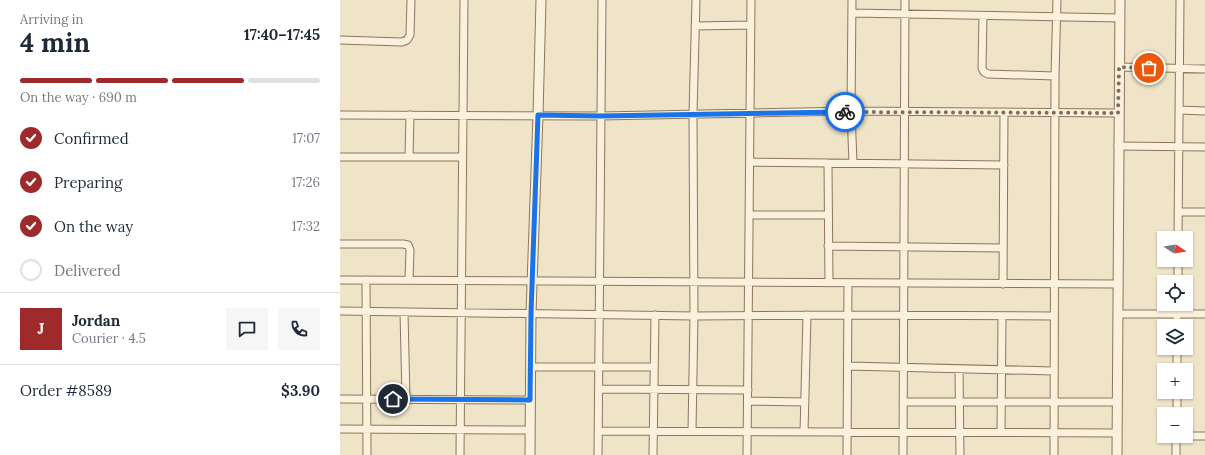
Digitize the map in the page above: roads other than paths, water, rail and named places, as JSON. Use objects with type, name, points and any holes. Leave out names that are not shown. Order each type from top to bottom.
[{"type":"street","points":[[340,40],[402,42],[407,40],[410,35],[411,0]]},
{"type":"street","points":[[460,455],[464,0]]},
{"type":"street","points":[[530,455],[531,314],[541,0]]},
{"type":"street","points":[[598,455],[602,0]]},
{"type":"street","points":[[692,431],[694,316],[693,114],[696,0]]},
{"type":"street","points":[[747,455],[751,0]]},
{"type":"street","points":[[852,0],[851,111],[853,163]]},
{"type":"street","points":[[902,455],[905,0]]},
{"type":"street","points":[[1054,455],[1055,76],[1057,0]]},
{"type":"street","points":[[1117,455],[1118,113],[1120,0]]},
{"type":"street","points":[[1178,231],[1180,0]]},
{"type":"street","points":[[852,13],[1120,18]]},
{"type":"street","points":[[983,16],[982,68],[984,72],[988,74],[1055,76]]},
{"type":"street","points":[[695,26],[751,25]]},
{"type":"street","points":[[1119,67],[1205,69]]},
{"type":"street","points":[[1179,110],[1205,111]]},
{"type":"street","points":[[340,115],[601,116],[851,111],[1118,113]]},
{"type":"street","points":[[1002,284],[1004,112]]},
{"type":"street","points":[[409,157],[410,115]]},
{"type":"street","points":[[1118,146],[1205,146]]},
{"type":"street","points":[[340,157],[462,157]]},
{"type":"street","points":[[750,162],[1004,166]]},
{"type":"street","points":[[828,163],[829,283]]},
{"type":"street","points":[[1178,212],[1205,212]]},
{"type":"street","points":[[749,215],[828,215]]},
{"type":"street","points":[[340,244],[408,245],[410,250],[409,280]]},
{"type":"street","points":[[828,246],[1003,248]]},
{"type":"street","points":[[340,280],[1118,284]]},
{"type":"street","points":[[366,280],[367,455]]},
{"type":"street","points":[[847,455],[848,283]]},
{"type":"street","points":[[340,311],[694,316],[1054,316]]},
{"type":"street","points":[[404,312],[406,399]]},
{"type":"street","points":[[1118,314],[1205,314]]},
{"type":"street","points":[[1177,314],[1177,319]]},
{"type":"street","points":[[653,455],[655,315]]},
{"type":"street","points":[[804,432],[807,315]]},
{"type":"street","points":[[1001,432],[1002,316]]},
{"type":"street","points":[[848,366],[1054,371]]},
{"type":"street","points":[[530,367],[654,367]]},
{"type":"street","points":[[959,369],[960,455]]},
{"type":"street","points":[[599,388],[748,390]]},
{"type":"street","points":[[340,399],[530,400]]},
{"type":"street","points":[[748,401],[805,402]]},
{"type":"street","points":[[903,402],[1117,402]]},
{"type":"street","points":[[340,429],[530,430]]},
{"type":"street","points":[[599,431],[1117,432]]},
{"type":"street","points":[[1193,436],[1205,436]]},
{"type":"street","points":[[1176,443],[1176,455]]}]
